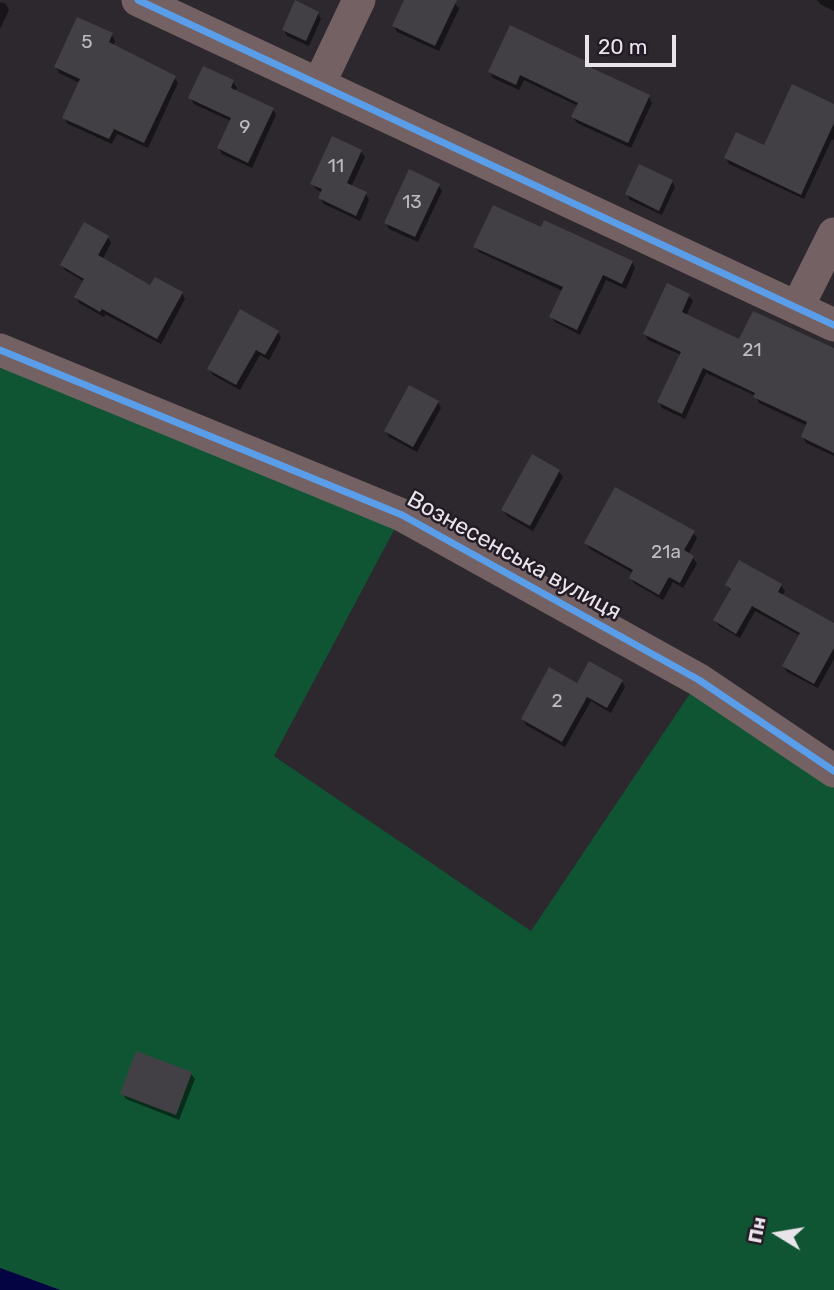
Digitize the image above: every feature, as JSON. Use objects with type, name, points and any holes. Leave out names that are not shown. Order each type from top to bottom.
[{"type":"street","points":[[138,0],[834,326]]},
{"type":"street","points":[[319,84],[359,0]]},
{"type":"street","points":[[797,308],[834,234]]},
{"type":"street","name":"Вознесенська вулиця","points":[[0,350],[402,515],[699,680],[834,771]]},
{"type":"green space","points":[[0,350],[402,515],[274,756],[531,931],[699,680],[834,771],[834,1290],[60,1290],[0,1268]]},
{"type":"shaded area","points":[[0,1268],[60,1290],[0,1290]]},
{"type":"building","points":[[295,0],[319,12],[306,41],[282,30]]},
{"type":"building","points":[[404,0],[457,0],[435,46],[392,26]]},
{"type":"building","points":[[77,17],[113,33],[109,42],[176,76],[144,143],[114,129],[109,139],[62,118],[80,79],[54,67]]},
{"type":"building","points":[[510,25],[650,95],[628,143],[571,117],[578,103],[520,75],[516,85],[488,72]]},
{"type":"building","points":[[203,66],[234,80],[231,88],[274,108],[248,163],[217,148],[231,118],[188,98]]},
{"type":"building","points":[[792,84],[834,104],[834,123],[801,195],[724,158],[736,132],[764,145]]},
{"type":"building","points":[[332,136],[362,150],[347,183],[367,192],[356,216],[318,198],[322,189],[310,184]]},
{"type":"building","points":[[639,164],[673,180],[659,211],[625,194]]},
{"type":"building","points":[[409,169],[440,184],[415,237],[384,223]]},
{"type":"building","points":[[493,205],[541,227],[544,220],[633,261],[622,284],[603,275],[577,330],[549,317],[563,287],[473,247]]},
{"type":"building","points":[[84,222],[109,236],[98,255],[150,285],[155,277],[183,292],[157,339],[74,297],[84,279],[60,265]]},
{"type":"building","points":[[667,283],[690,294],[682,312],[739,339],[753,311],[834,348],[834,453],[801,437],[807,422],[753,397],[755,393],[703,368],[682,414],[657,402],[681,352],[643,334]]},
{"type":"building","points":[[240,309],[279,331],[265,355],[256,350],[236,385],[207,369]]},
{"type":"building","points":[[409,385],[439,401],[413,447],[384,431]]},
{"type":"building","points":[[532,454],[560,470],[530,526],[501,510]]},
{"type":"building","points":[[615,487],[695,531],[684,550],[694,556],[680,583],[669,577],[659,595],[629,578],[633,570],[584,543]]},
{"type":"building","points":[[739,560],[782,584],[778,592],[834,623],[834,648],[814,684],[782,666],[800,633],[752,606],[736,634],[713,620],[731,589],[725,585]]},
{"type":"building","points":[[589,661],[623,680],[607,708],[587,697],[562,742],[521,719],[549,667],[577,683]]},
{"type":"building","points":[[136,1051],[192,1072],[176,1115],[120,1094]]},
{"type":"cycle path","points":[[138,0],[834,325]]},
{"type":"cycle path","points":[[0,350],[402,515],[699,680],[834,771]]}]
